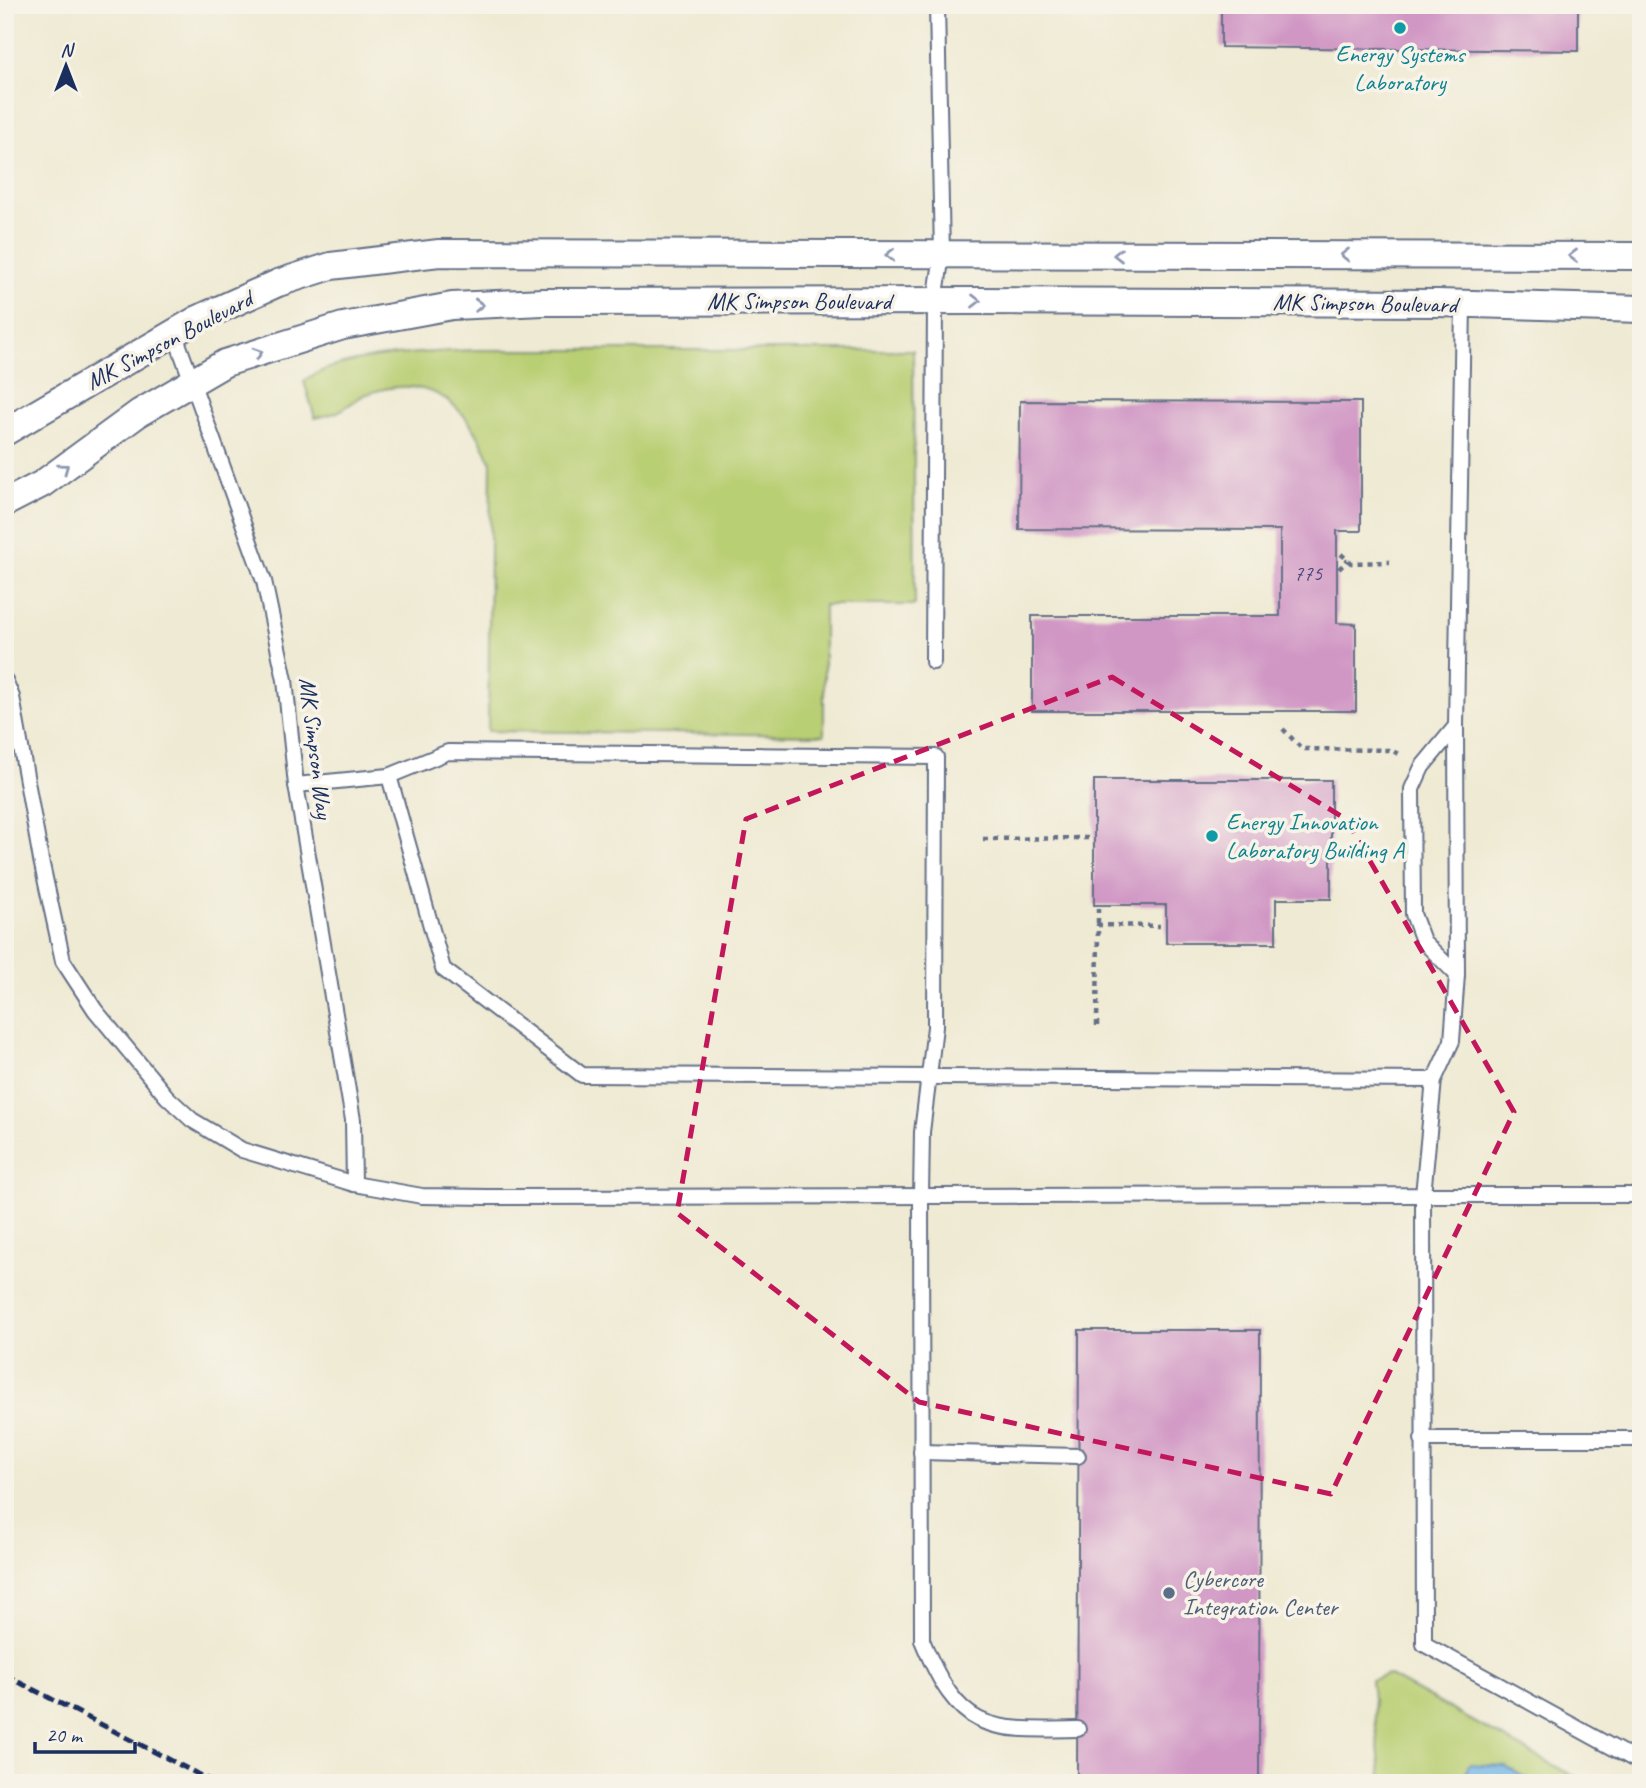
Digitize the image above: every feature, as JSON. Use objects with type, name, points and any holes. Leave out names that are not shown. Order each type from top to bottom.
[{"type":"street","name":"MK Simpson Boulevard","points":[[5,432],[174,332],[278,283],[331,266],[439,253],[1641,256]]},
{"type":"street","name":"MK Simpson Boulevard","points":[[5,503],[42,484],[139,413],[225,363],[343,326],[452,306],[557,302],[935,301],[1462,304],[1641,309]]},
{"type":"lane","points":[[933,662],[935,301],[942,255],[937,5]]},
{"type":"lane","points":[[1462,304],[1456,726],[1457,975],[1452,1041],[1434,1080],[1423,1195],[1424,1644],[1641,1763]]},
{"type":"lane","name":"MK Simpson Way","points":[[174,332],[264,581],[285,680],[296,785],[353,1120],[354,1184]]},
{"type":"lane","points":[[5,680],[12,696],[41,860],[63,961],[95,1010],[167,1097],[192,1120],[242,1150],[354,1184],[422,1196],[1641,1195]]},
{"type":"lane","points":[[1456,726],[1422,767],[1412,789],[1413,914],[1423,941],[1457,975]]},
{"type":"lane","points":[[296,785],[390,776],[448,752],[936,757],[935,1027],[922,1132],[922,1640],[937,1676],[969,1717],[1009,1731],[1078,1729]]},
{"type":"lane","points":[[390,776],[443,969],[582,1075],[1434,1080]]},
{"type":"lane","points":[[1422,1439],[1641,1439]]},
{"type":"lane","points":[[921,1452],[1078,1456]]},
{"type":"path","points":[[1341,554],[1348,560],[1390,562]]},
{"type":"path","points":[[1339,569],[1348,560]]},
{"type":"path","points":[[1283,729],[1302,749],[1391,750],[1406,758]]},
{"type":"path","points":[[983,839],[1090,838]]},
{"type":"path","points":[[1097,1026],[1098,908]]},
{"type":"path","points":[[1098,925],[1160,926]]},
{"type":"highlighted area","points":[[1112,677],[1346,819],[1514,1112],[1331,1494],[919,1402],[677,1213],[746,819]]},
{"type":"green space","points":[[475,350],[913,350],[915,605],[824,605],[824,735],[488,731],[491,462],[481,441],[470,424],[443,397],[408,387],[387,388],[364,395],[338,412],[315,418],[304,381],[319,372],[361,360]]},
{"type":"green space","points":[[1388,1675],[1586,1783],[1382,1783],[1371,1680]]},
{"type":"water","points":[[1469,1764],[1504,1766],[1536,1783],[1462,1783]]},
{"type":"building","name":"Energy Systems Laboratory","points":[[1016,5],[1578,5],[1578,51],[1221,47],[1221,10]]},
{"type":"building","points":[[1020,401],[1361,402],[1361,531],[1337,531],[1337,623],[1356,624],[1356,711],[1032,711],[1032,616],[1280,616],[1280,530],[1019,529]]},
{"type":"building","name":"Energy Innovation Laboratory Building A","points":[[1094,780],[1331,780],[1331,899],[1276,899],[1276,943],[1166,943],[1166,905],[1094,905]]},
{"type":"building","name":"Cybercore Integration Center","points":[[1079,1330],[1260,1330],[1259,1783],[1077,1783]]},
{"type":"railway","points":[[5,1675],[215,1783]]},
{"type":"place","name":"Energy Systems Laboratory","points":[[1400,28]]},
{"type":"place","name":"Energy Innovation Laboratory Building A","points":[[1212,836]]},
{"type":"place","name":"Cybercore Integration Center","points":[[1169,1593]]}]
